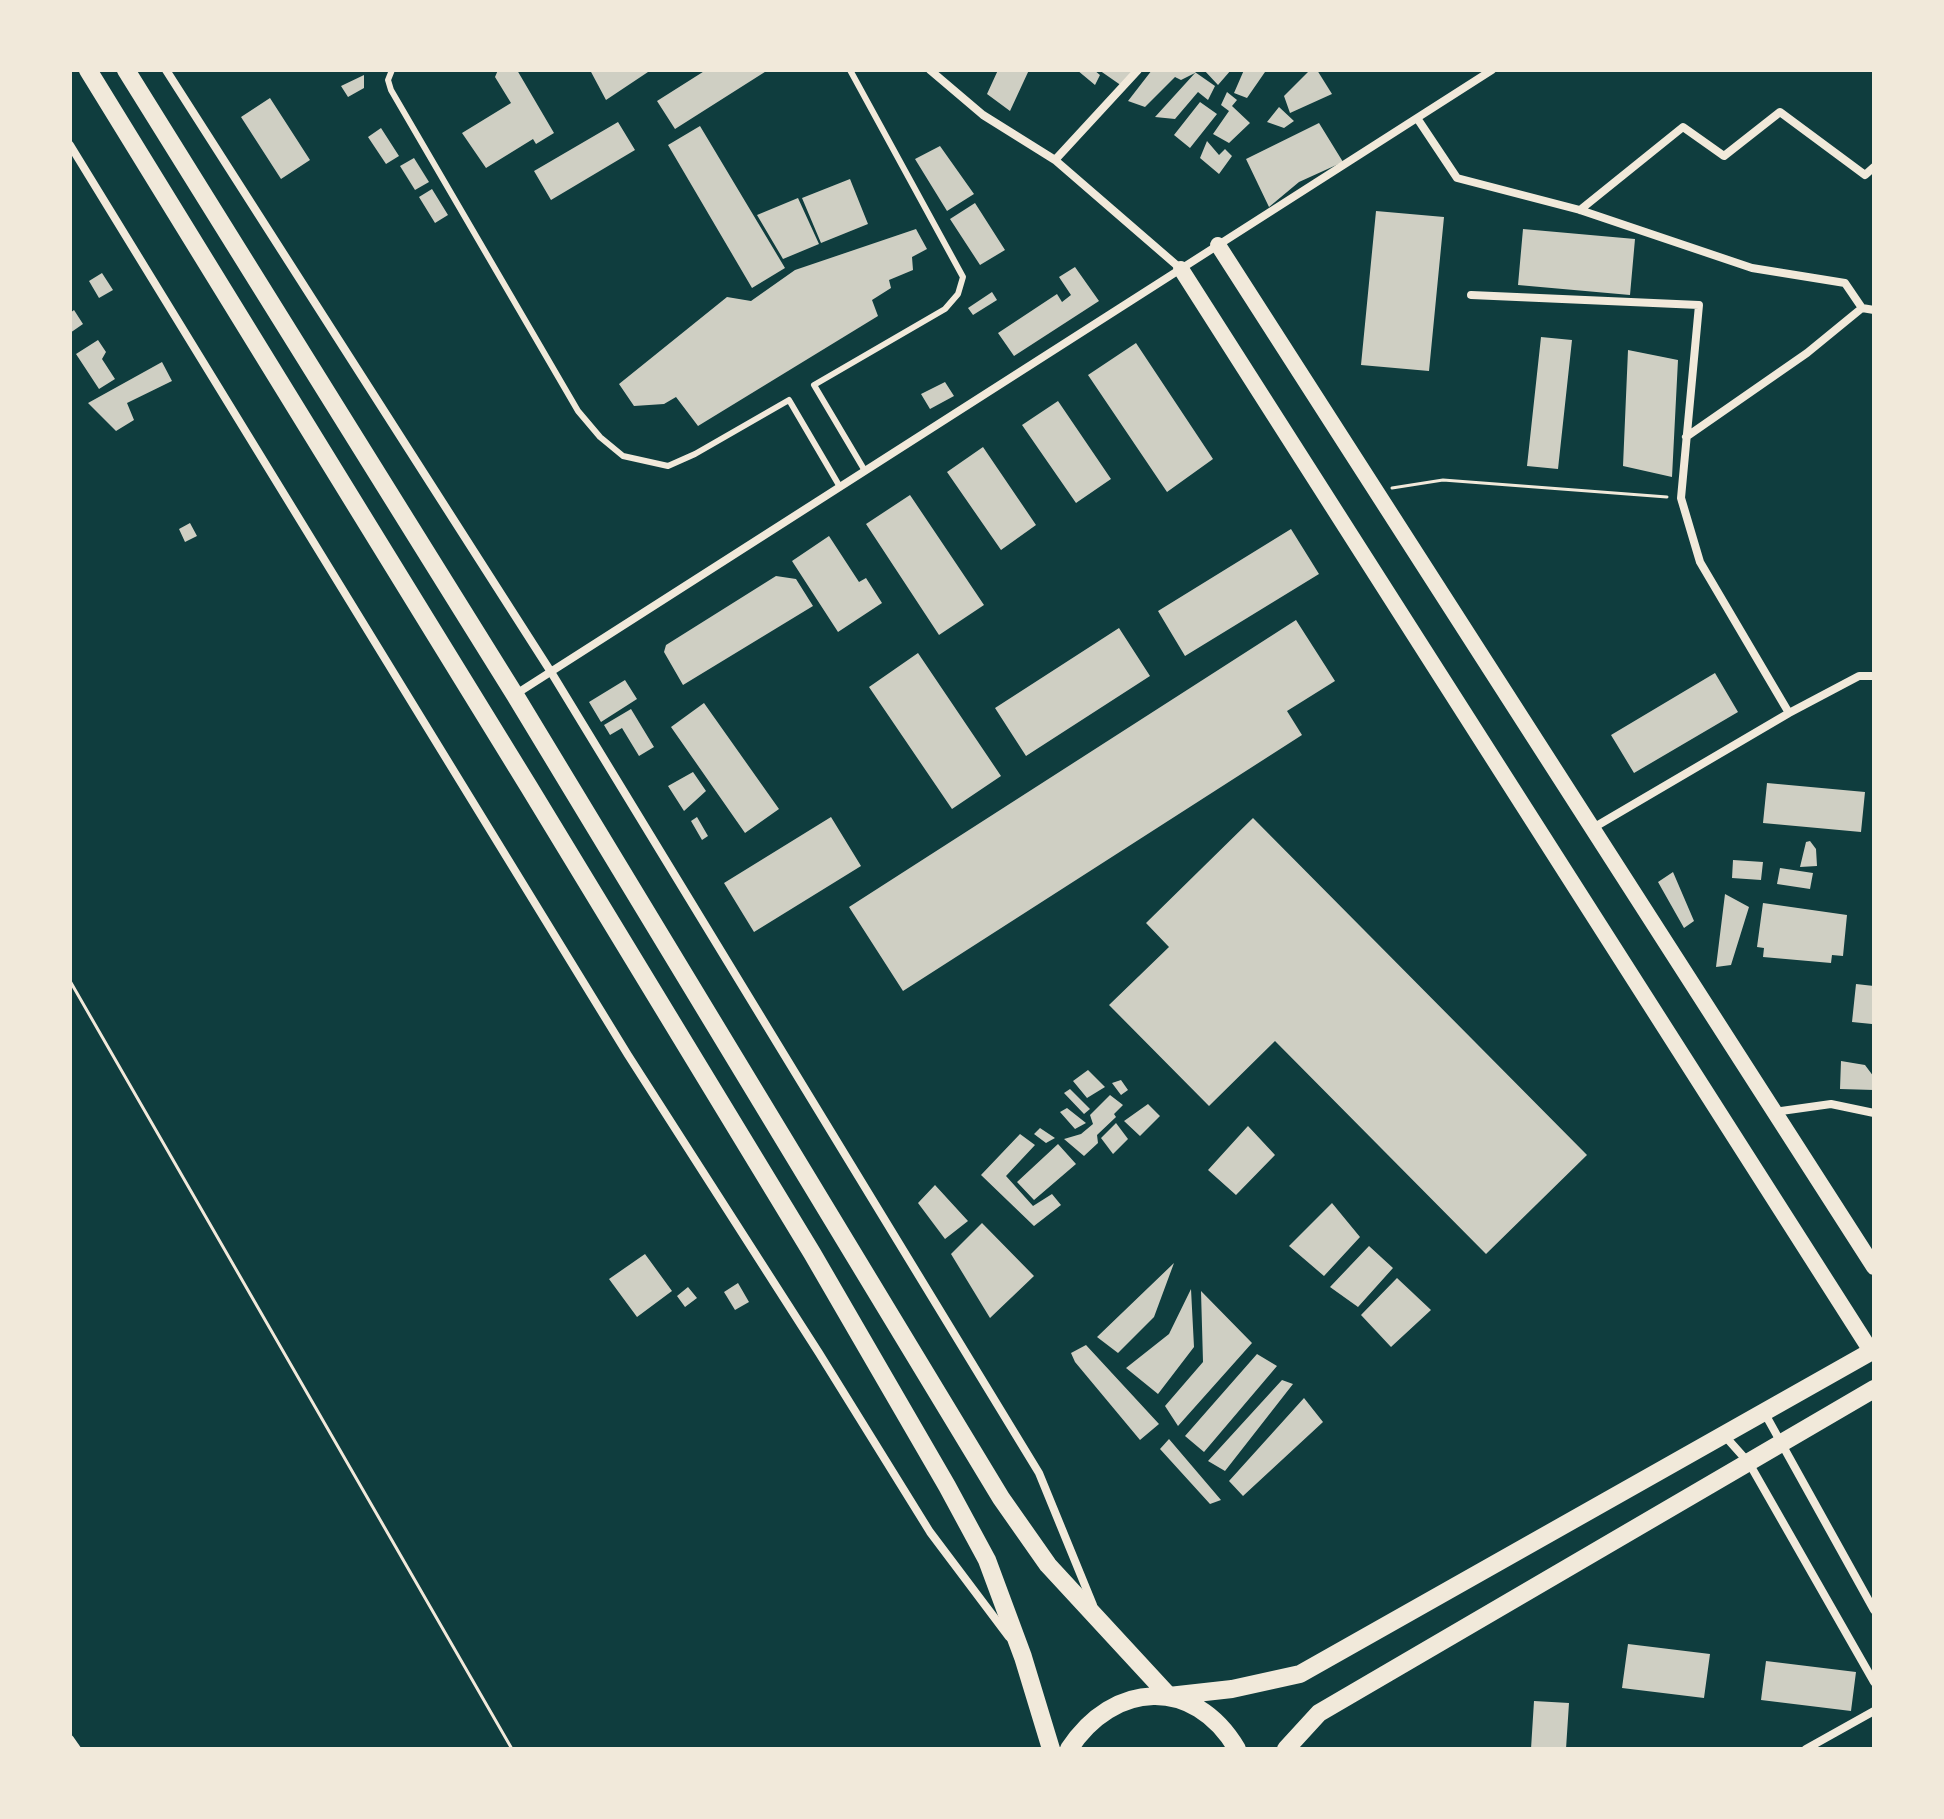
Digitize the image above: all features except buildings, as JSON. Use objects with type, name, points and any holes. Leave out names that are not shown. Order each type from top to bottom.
[{"type":"main road","points":[[88,70],[812,1253],[987,1560],[1023,1657],[1051,1749]]},
{"type":"main road","points":[[126,70],[515,695],[1001,1498],[1048,1565],[1169,1696],[1200,1707],[1225,1728],[1237,1749]]},
{"type":"main road","points":[[1218,245],[1874,1267]]},
{"type":"main road","points":[[1069,1749],[1084,1726],[1107,1708],[1137,1696],[1232,1689],[1300,1674],[1873,1350],[1181,269]]},
{"type":"main road","points":[[1286,1749],[1319,1713],[1874,1389]]},
{"type":"street","points":[[166,70],[551,672],[1039,1473],[1100,1620]]},
{"type":"street","points":[[930,70],[983,115],[1055,160],[1181,269]]},
{"type":"street","points":[[1055,160],[1138,70]]},
{"type":"street","points":[[515,695],[1492,70]]},
{"type":"street","points":[[1580,210],[1683,127],[1724,156],[1780,112],[1865,175],[1874,167]]},
{"type":"street","points":[[1417,118],[1457,178],[1580,210],[1752,268],[1845,283],[1862,308],[1874,310]]},
{"type":"street","points":[[70,145],[628,1055],[930,1532],[1023,1657]]},
{"type":"street","points":[[1471,295],[1699,305],[1681,498],[1700,562],[1789,713]]},
{"type":"street","points":[[1686,437],[1807,353],[1862,308]]},
{"type":"street","points":[[1593,828],[1789,713],[1859,676],[1874,676]]},
{"type":"street","points":[[1774,1112],[1831,1104],[1874,1113]]},
{"type":"street","points":[[1764,1412],[1873,1604]]},
{"type":"street","points":[[1724,1435],[1749,1463],[1874,1682]]},
{"type":"street","points":[[1806,1749],[1874,1711]]},
{"type":"street","points":[[70,1739],[77,1749]]},
{"type":"lane","points":[[392,70],[388,80],[391,90],[578,411],[600,437],[623,456],[668,466],[789,400],[840,487]]},
{"type":"lane","points":[[850,70],[963,277],[958,294],[945,309],[814,385],[865,471]]},
{"type":"path","points":[[1378,494],[1397,485],[1443,480],[1681,498]]},
{"type":"path","points":[[70,981],[512,1749]]}]
